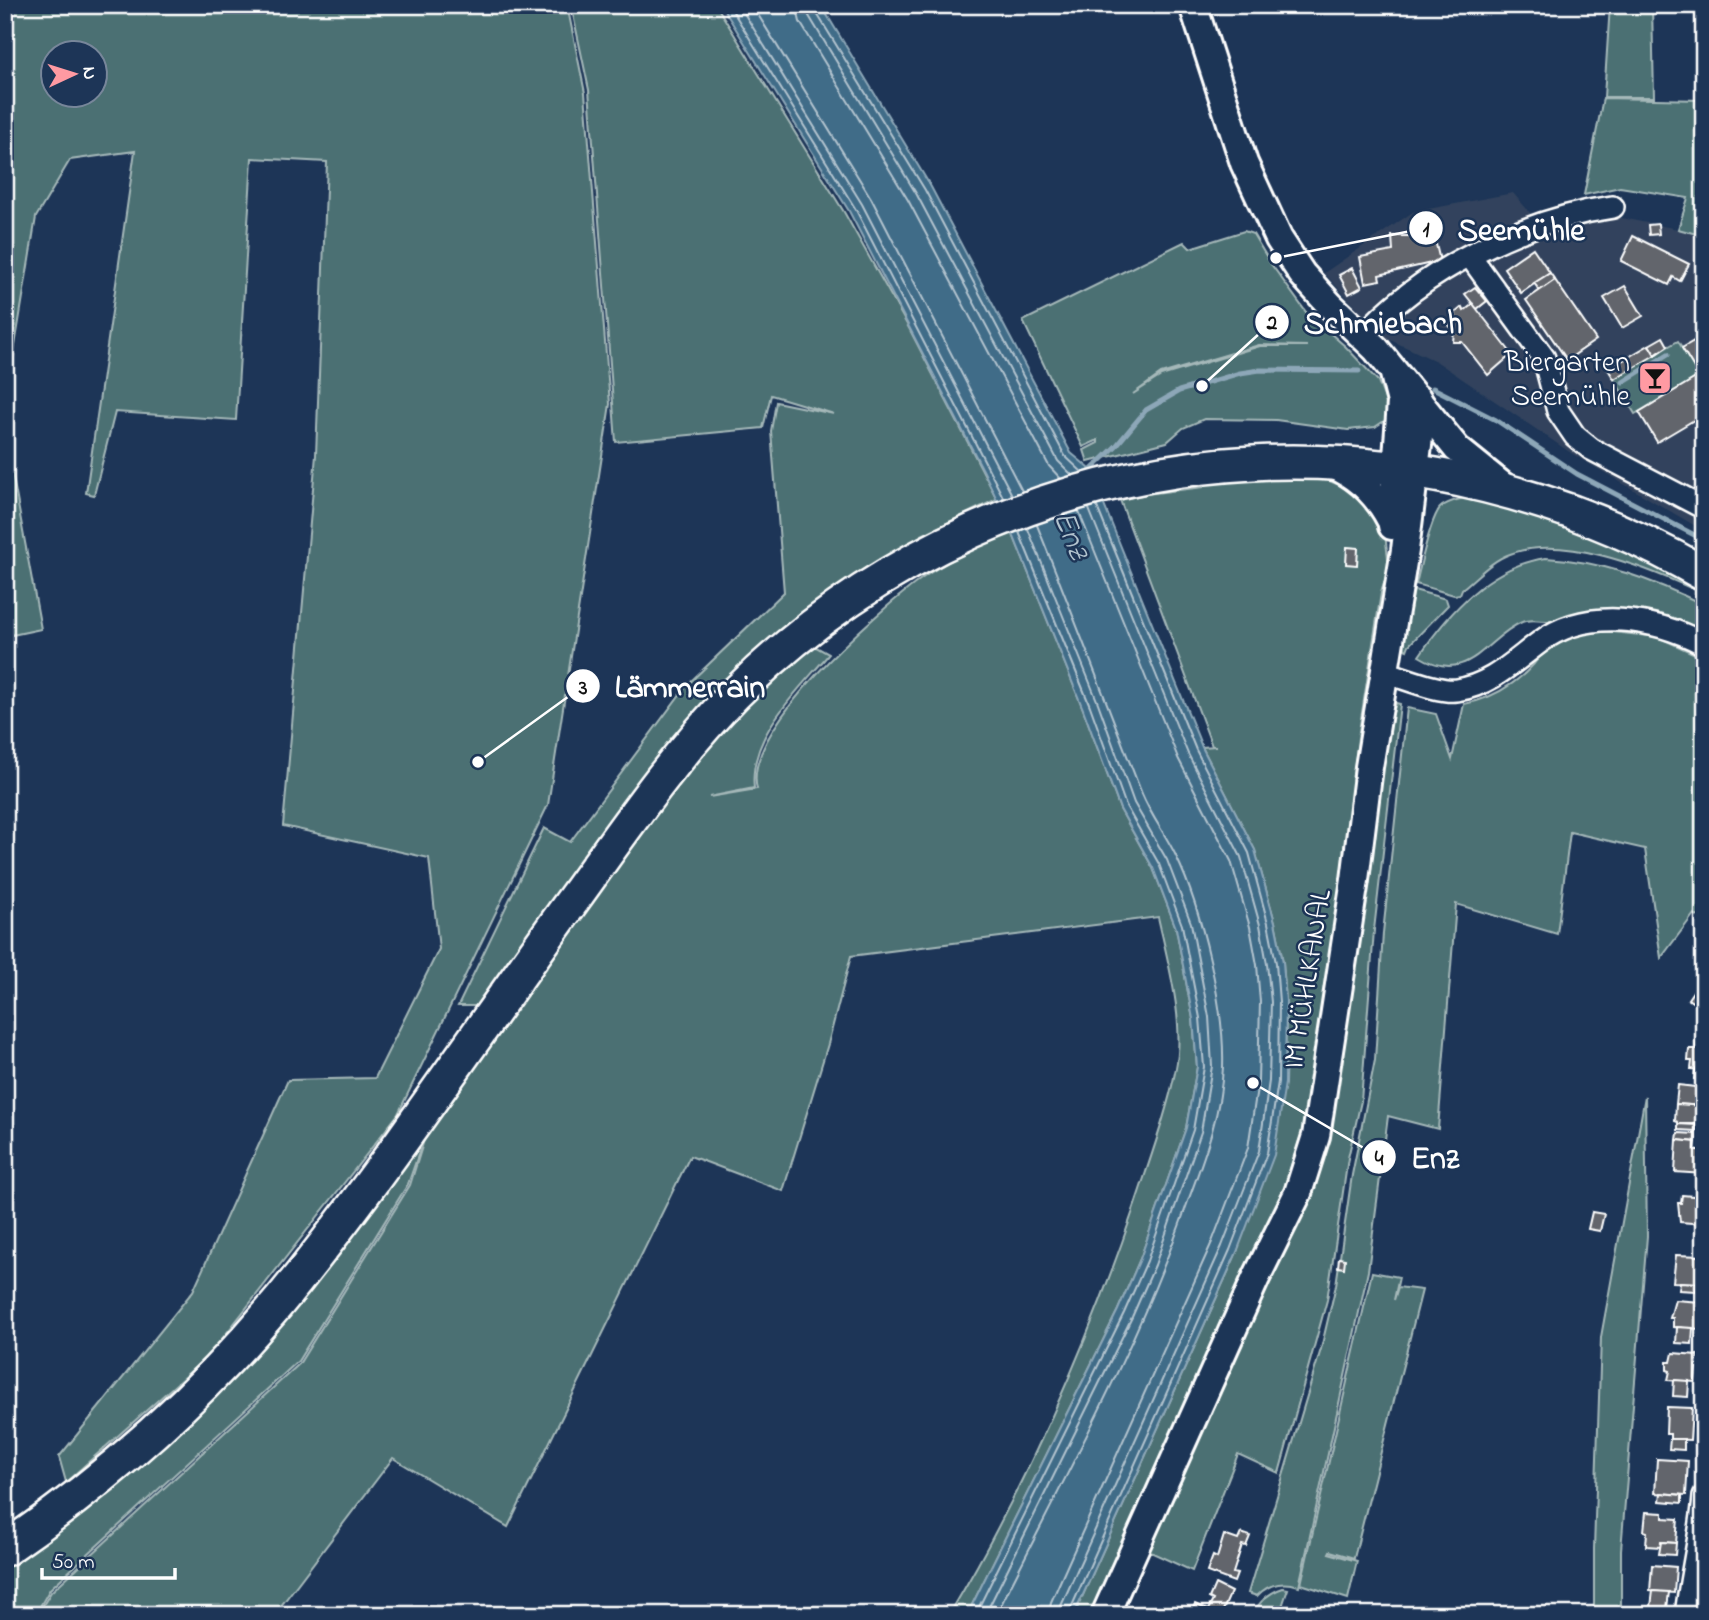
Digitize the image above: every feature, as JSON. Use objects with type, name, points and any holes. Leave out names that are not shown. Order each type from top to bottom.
[{"type":"main road","points":[[5,1549],[67,1506],[141,1444],[214,1374],[271,1312],[366,1191],[636,812],[711,719],[768,664],[814,626],[876,583],[931,551],[985,524],[1062,496],[1141,475],[1265,462],[1326,462],[1406,470],[1474,482],[1512,493],[1605,526],[1704,575]]},
{"type":"street","points":[[1193,5],[1244,163],[1279,239],[1302,274],[1376,351],[1464,456],[1512,493]]},
{"type":"street","points":[[1376,351],[1399,301],[1471,256],[1545,221],[1613,207]]},
{"type":"street","points":[[1471,256],[1544,358],[1558,411],[1575,436],[1591,449],[1704,508]]},
{"type":"street","points":[[1376,351],[1401,402],[1406,470]]},
{"type":"street","points":[[1406,470],[1421,416],[1418,399]]},
{"type":"street","points":[[1326,462],[1340,468],[1364,485],[1376,497],[1391,521]]},
{"type":"street","name":"IM MÜHLKANAL","points":[[1403,565],[1391,521],[1406,470]]},
{"type":"street","name":"IM MÜHLKANAL","points":[[1105,1615],[1251,1290],[1290,1211],[1315,1136],[1384,672],[1403,565],[1406,470]]},
{"type":"street","points":[[1384,672],[1454,691],[1473,687],[1490,681],[1542,640],[1561,629],[1593,622],[1632,621],[1652,624],[1677,630],[1704,644]]},
{"type":"street","points":[[1686,1615],[1690,1582],[1702,1535],[1704,1496]]},
{"type":"shaded area","points":[[1513,193],[1545,230],[1611,216],[1704,236],[1704,531],[1571,453],[1436,361],[1384,337],[1324,273],[1413,212]]},
{"type":"green space","points":[[5,5],[567,5],[585,93],[610,404],[548,805],[398,1114],[211,1353],[66,1482],[59,1457],[193,1291],[288,1080],[375,1078],[439,949],[429,858],[283,826],[316,455],[327,162],[252,158],[236,420],[115,412],[94,495],[86,493],[135,151],[70,160],[36,217],[5,407]]},
{"type":"green space","points":[[571,5],[716,5],[844,212],[910,330],[997,499],[922,535],[845,584],[484,1006],[458,1006],[544,828],[570,842],[687,685],[784,592],[771,431],[776,402],[834,414],[771,395],[763,428],[616,442],[589,90]]},
{"type":"green space","points":[[1610,5],[1652,5],[1654,97],[1604,97]]},
{"type":"green space","points":[[1603,98],[1704,100],[1704,236],[1678,229],[1688,198],[1620,187],[1584,195]]},
{"type":"green space","points":[[1244,231],[1253,234],[1306,312],[1346,347],[1378,381],[1388,407],[1387,419],[1375,427],[1348,430],[1276,420],[1204,419],[1183,428],[1167,442],[1088,462],[1084,450],[1098,443],[1098,440],[1083,447],[1023,321],[1184,242],[1190,248]],"holes":[[[1259,345],[1307,346],[1260,346],[1161,376],[1133,394],[1161,374]]]},
{"type":"green space","name":"Biergarten Seemühle","points":[[1678,341],[1699,376],[1635,414],[1608,369],[1649,345],[1655,354]]},
{"type":"green space","points":[[5,434],[41,629],[12,635],[5,619]]},
{"type":"green space","points":[[1203,478],[1325,479],[1351,490],[1371,510],[1385,534],[1389,566],[1381,593],[1358,738],[1342,876],[1302,1132],[1284,1188],[1093,1615],[1074,1615],[1237,1252],[1285,1083],[1286,1001],[1283,962],[1255,850],[1202,747],[1216,746],[1212,746],[1120,500],[1203,487]]},
{"type":"green space","points":[[1471,496],[1591,534],[1697,584],[1693,589],[1628,563],[1578,550],[1554,548],[1531,549],[1503,557],[1462,589],[1460,594],[1454,595],[1416,584],[1436,514],[1447,504]]},
{"type":"green space","points":[[1012,532],[1120,809],[1153,868],[1176,928],[1193,1019],[1197,1067],[1186,1128],[1140,1259],[1118,1310],[967,1615],[949,1615],[1028,1467],[1075,1363],[1117,1257],[1168,1102],[1178,1050],[1177,1012],[1158,917],[851,956],[828,1044],[783,1191],[690,1156],[508,1527],[393,1458],[274,1615],[37,1615],[51,1592],[299,1364],[410,1185],[424,1140],[612,864],[698,751],[809,643],[829,654],[790,699],[767,733],[754,769],[754,788],[709,797],[757,789],[758,764],[770,736],[790,705],[816,674],[875,617],[921,579],[965,553]]},
{"type":"green space","points":[[1546,558],[1587,563],[1627,573],[1704,605],[1704,635],[1634,612],[1590,610],[1554,621],[1522,622],[1464,663],[1451,666],[1436,664],[1419,656],[1458,608],[1489,581],[1507,570]]},
{"type":"green space","points":[[1414,590],[1446,599],[1448,605],[1407,650],[1404,637]]},
{"type":"green space","points":[[1595,630],[1658,637],[1704,658],[1704,920],[1694,914],[1661,958],[1645,849],[1570,832],[1557,934],[1456,904],[1438,1129],[1388,1116],[1368,1271],[1299,1586],[1276,1584],[1257,1596],[1248,1593],[1321,1349],[1336,1285],[1352,1175],[1375,1060],[1383,933],[1407,708],[1436,714],[1452,759],[1464,704],[1501,691],[1532,666],[1547,644]]},
{"type":"green space","points":[[1396,703],[1400,704],[1374,930],[1361,1101],[1348,1158],[1327,1300],[1279,1473],[1238,1454],[1192,1571],[1146,1550],[1304,1201],[1343,1002],[1389,726]]},
{"type":"green space","points":[[1645,1096],[1647,1236],[1621,1550],[1621,1615],[1594,1615],[1601,1337]]},
{"type":"green space","points":[[419,1137],[423,1141],[408,1184],[298,1361],[50,1589],[35,1615],[5,1615],[5,1562],[40,1540]]},
{"type":"green space","points":[[1372,1272],[1399,1277],[1394,1300],[1398,1287],[1422,1290],[1354,1558],[1330,1551],[1329,1553],[1357,1561],[1348,1599],[1301,1584]]},
{"type":"green space","points":[[1283,1588],[1288,1589],[1279,1615],[1252,1615],[1265,1598]]},
{"type":"water","points":[[721,5],[821,5],[931,187],[1071,453],[1089,468],[1202,747],[1255,850],[1275,922],[1283,962],[1286,1001],[1285,1083],[1274,1155],[1237,1252],[1074,1615],[967,1615],[1118,1310],[1140,1259],[1186,1128],[1197,1067],[1193,1019],[1176,928],[1153,868],[1120,809],[1012,532],[984,472],[849,211]]},
{"type":"building","points":[[1658,224],[1659,234],[1649,235],[1648,225]]},
{"type":"building","points":[[1392,236],[1434,236],[1440,261],[1379,275],[1380,280],[1365,283],[1360,257],[1393,251]]},
{"type":"building","points":[[1633,236],[1689,264],[1680,281],[1673,277],[1669,285],[1621,261]]},
{"type":"building","points":[[1533,248],[1550,273],[1521,293],[1504,268]]},
{"type":"building","points":[[1352,268],[1362,287],[1349,294],[1339,275]]},
{"type":"building","points":[[1704,272],[1704,288],[1697,284]]},
{"type":"building","points":[[1550,273],[1555,280],[1540,291],[1534,283]]},
{"type":"building","points":[[1555,280],[1596,340],[1567,360],[1526,300]]},
{"type":"building","points":[[1625,286],[1643,316],[1622,328],[1604,298]]},
{"type":"building","points":[[1475,287],[1487,301],[1477,309],[1465,294]]},
{"type":"building","points":[[1473,304],[1512,354],[1488,375],[1462,342],[1453,342],[1454,331],[1448,324],[1462,307],[1464,311]]},
{"type":"building","points":[[1663,337],[1668,346],[1655,355],[1649,345]]},
{"type":"building","points":[[1699,338],[1704,342],[1704,373],[1699,376],[1682,348]]},
{"type":"building","points":[[1649,345],[1655,355],[1614,379],[1608,369]]},
{"type":"building","points":[[1704,373],[1704,414],[1657,442],[1639,412]]},
{"type":"building","points":[[1347,547],[1358,548],[1357,565],[1346,564]]},
{"type":"building","points":[[1700,981],[1704,983],[1704,1010],[1688,999]]},
{"type":"building","points":[[1697,1038],[1704,1038],[1704,1070],[1691,1069],[1692,1061],[1688,1061],[1689,1049],[1696,1049]]},
{"type":"building","points":[[1695,1070],[1704,1070],[1704,1080],[1694,1079]]},
{"type":"building","points":[[1678,1085],[1704,1088],[1704,1106],[1676,1104]]},
{"type":"building","points":[[1676,1104],[1704,1106],[1704,1124],[1678,1124],[1675,1121]]},
{"type":"building","points":[[1678,1124],[1696,1125],[1696,1131],[1678,1130]]},
{"type":"building","points":[[1678,1133],[1696,1134],[1696,1142],[1677,1140]]},
{"type":"building","points":[[1677,1140],[1696,1142],[1695,1150],[1704,1150],[1704,1174],[1675,1172]]},
{"type":"building","points":[[1682,1195],[1704,1197],[1704,1224],[1680,1222],[1678,1203],[1681,1203]]},
{"type":"building","points":[[1592,1212],[1604,1214],[1600,1231],[1588,1229]]},
{"type":"building","points":[[1676,1255],[1701,1256],[1698,1283],[1673,1282]]},
{"type":"building","points":[[1339,1258],[1345,1259],[1344,1268],[1338,1267]]},
{"type":"building","points":[[1680,1282],[1697,1283],[1696,1291],[1679,1290]]},
{"type":"building","points":[[1675,1300],[1700,1302],[1699,1329],[1673,1327],[1673,1318],[1670,1318]]},
{"type":"building","points":[[1677,1327],[1693,1328],[1692,1344],[1676,1343]]},
{"type":"building","points":[[1673,1353],[1697,1355],[1695,1382],[1668,1380],[1670,1371],[1667,1370],[1667,1362],[1671,1362]]},
{"type":"building","points":[[1674,1380],[1689,1381],[1688,1397],[1673,1396]]},
{"type":"building","points":[[1667,1407],[1692,1408],[1690,1440],[1670,1439],[1670,1434],[1666,1434]]},
{"type":"building","points":[[1670,1439],[1684,1439],[1684,1450],[1669,1449]]},
{"type":"building","points":[[1657,1459],[1688,1461],[1686,1495],[1655,1493]]},
{"type":"building","points":[[1661,1493],[1682,1495],[1682,1503],[1660,1501]]},
{"type":"building","points":[[1646,1512],[1663,1513],[1663,1518],[1678,1519],[1676,1543],[1661,1542],[1661,1547],[1646,1546]]},
{"type":"building","points":[[1241,1533],[1250,1536],[1246,1546],[1242,1545],[1233,1573],[1237,1574],[1234,1582],[1207,1572],[1213,1556],[1217,1558],[1224,1535],[1238,1540]]},
{"type":"building","points":[[1661,1542],[1676,1543],[1675,1555],[1659,1554]]},
{"type":"building","points":[[1652,1565],[1676,1567],[1674,1593],[1650,1591]]},
{"type":"building","points":[[1215,1584],[1231,1592],[1221,1615],[1189,1615],[1195,1604],[1208,1610],[1213,1600],[1209,1598]]},
{"type":"building","points":[[1653,1591],[1669,1592],[1667,1608],[1651,1607]]},
{"type":"building","points":[[1647,1607],[1665,1608],[1665,1615],[1647,1614]]},
{"type":"waterway","points":[[1623,382],[1668,354]]},
{"type":"waterway","points":[[1087,474],[1116,446],[1146,410],[1179,391],[1240,373],[1260,370],[1359,371]]},
{"type":"waterway","points":[[1433,388],[1496,420],[1577,474],[1704,540]]},
{"type":"place","name":"Seemühle","points":[[1276,258]]},
{"type":"place","name":"Biergarten Seemühle","points":[[1655,378]]},
{"type":"place","name":"Schmiebach","points":[[1202,386]]},
{"type":"place","name":"Lämmerrain","points":[[478,762]]},
{"type":"place","name":"Enz","points":[[1253,1083]]}]
